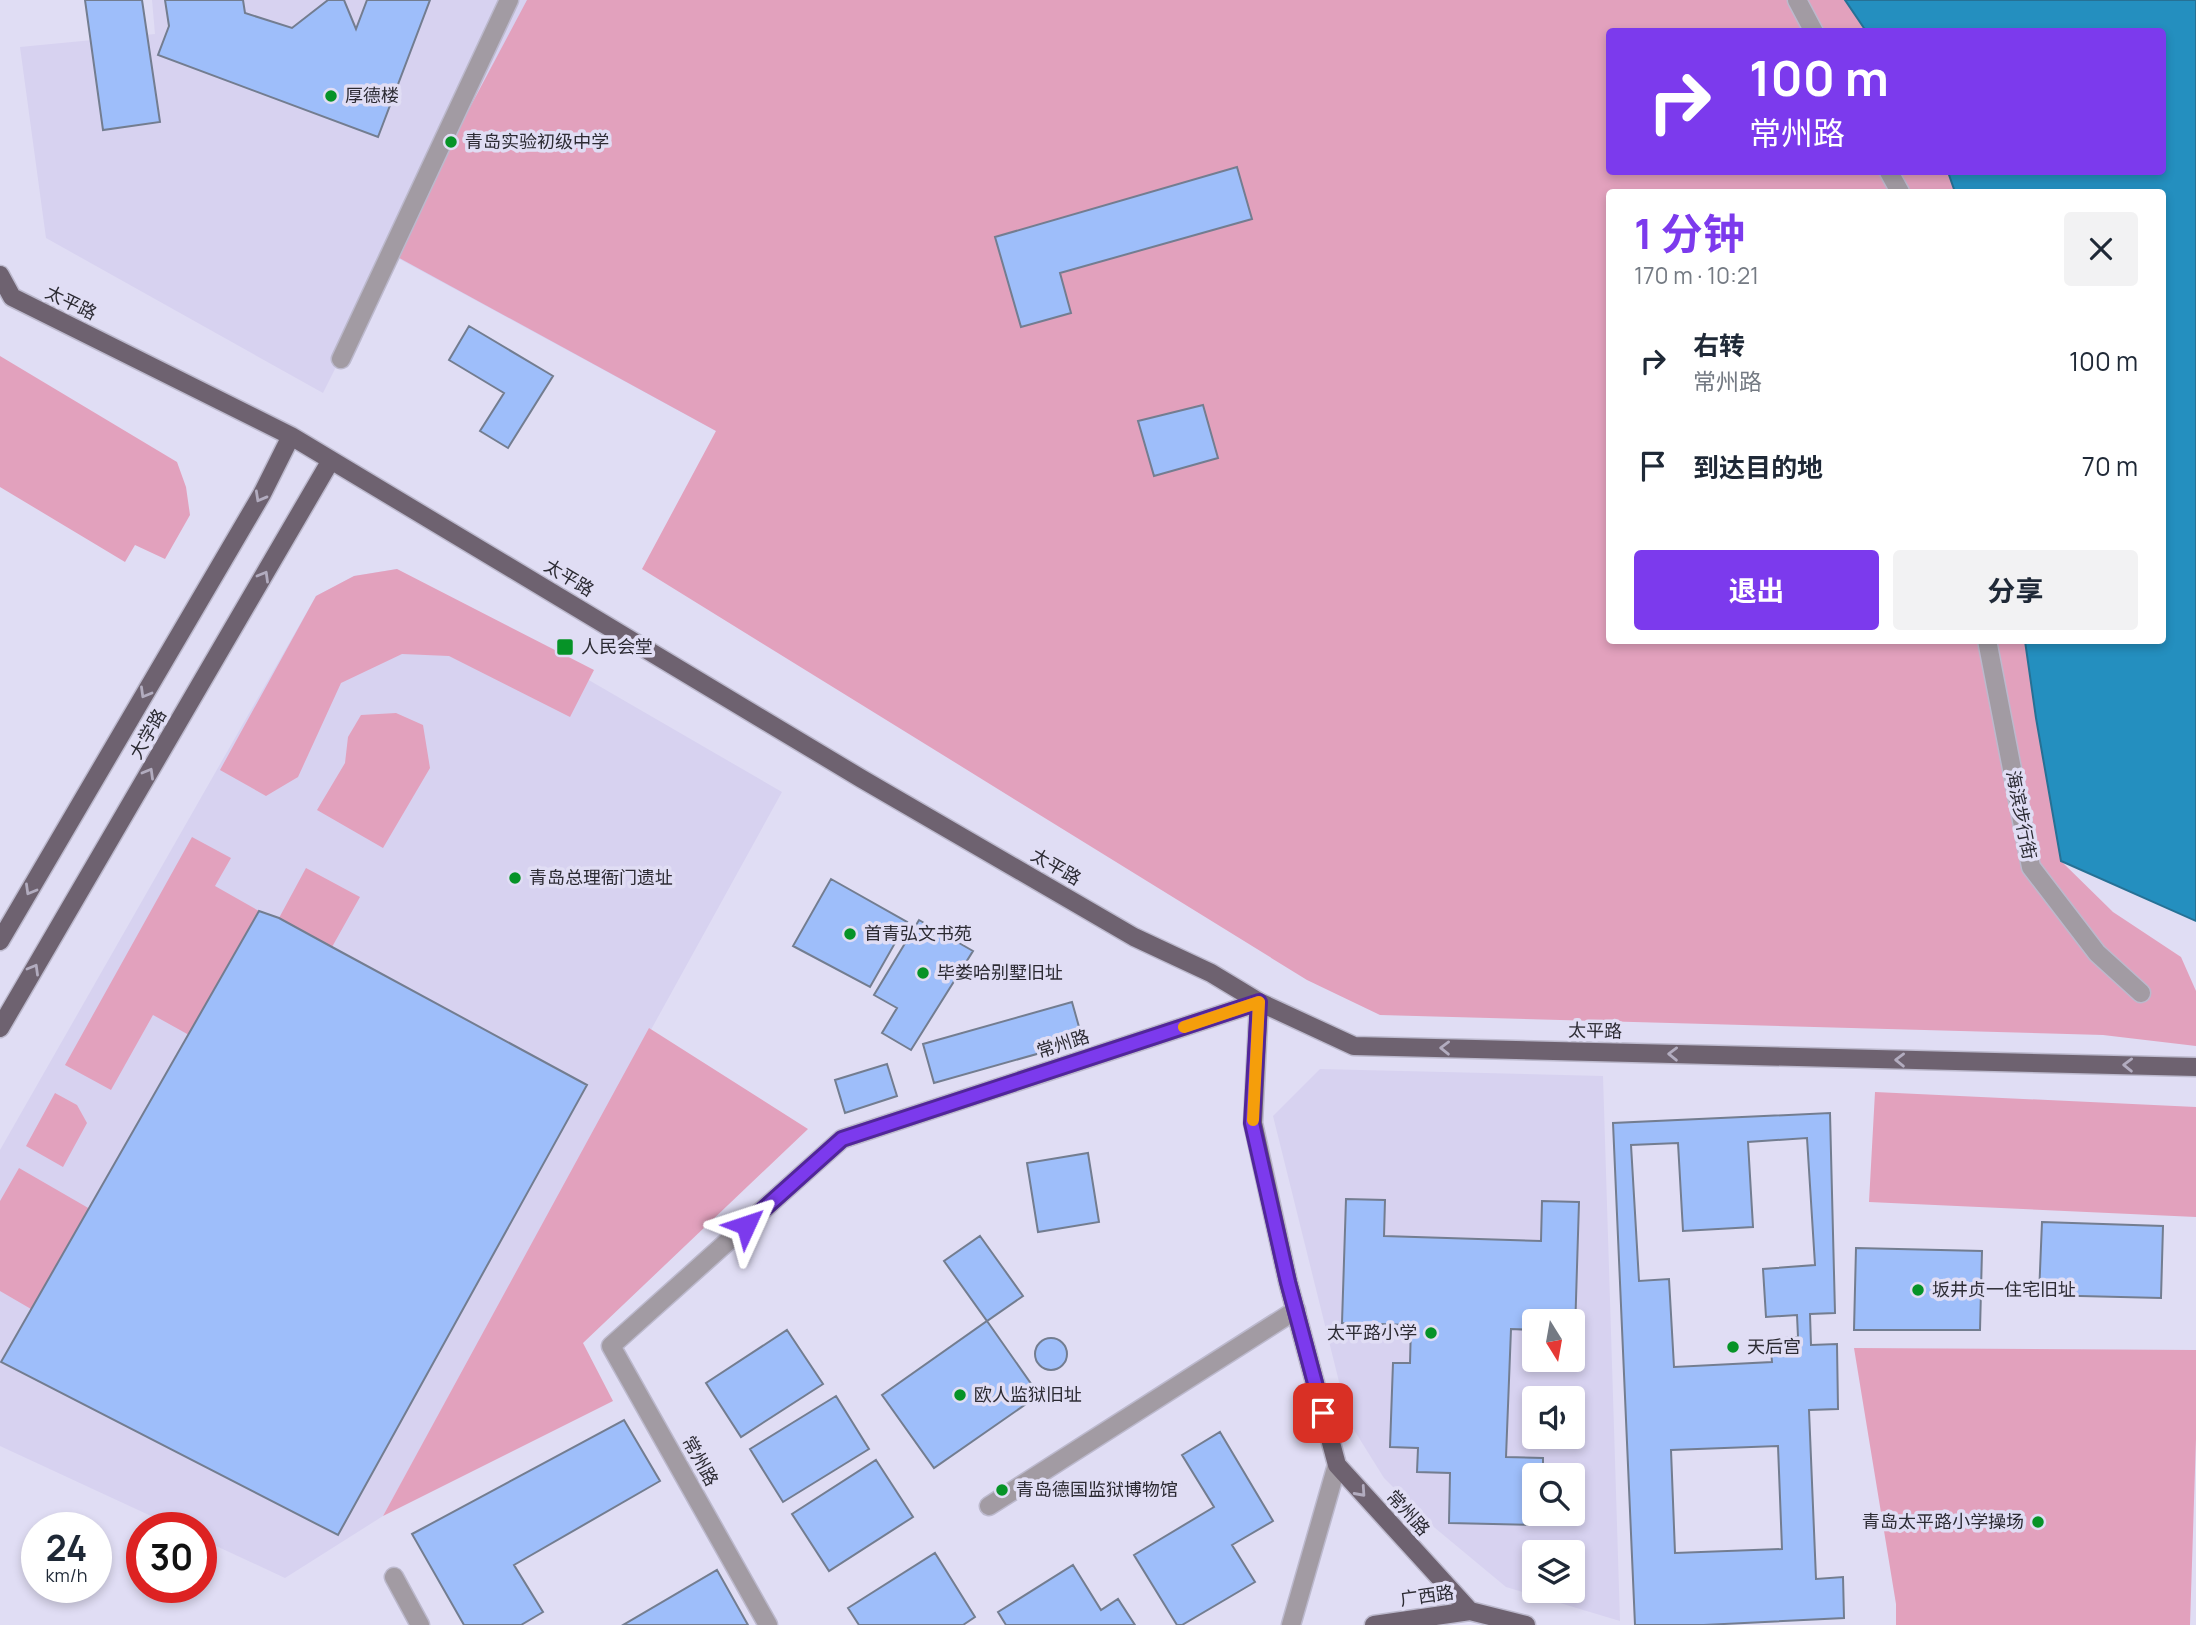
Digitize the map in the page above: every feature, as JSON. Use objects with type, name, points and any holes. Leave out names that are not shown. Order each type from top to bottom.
[{"type":"main road","points":[[0,275],[4,292]]},
{"type":"main road","name":"太平路","points":[[4,292],[291,436],[862,779],[1134,937],[1211,973],[1259,1002],[1354,1046],[2196,1067]]},
{"type":"main road","name":"大学路","points":[[0,941],[255,506],[291,436]]},
{"type":"main road","name":"大学路","points":[[0,1028],[331,460]]},
{"type":"main road","name":"常州路","points":[[1259,1002],[1252,1123],[1296,1310],[1337,1465],[1469,1611]]},
{"type":"main road","name":"广西路","points":[[1384,1624],[1469,1611],[1526,1625]]},
{"type":"street","points":[[341,359],[509,0]]},
{"type":"street","points":[[1797,0],[1812,28]]},
{"type":"street","name":"海滨步行街","points":[[1988,644],[2031,867],[2097,953],[2141,993]]},
{"type":"street","name":"常州路","points":[[768,1625],[611,1346],[842,1139],[1259,1002]]},
{"type":"street","points":[[989,1506],[1296,1310]]},
{"type":"street","points":[[1291,1625],[1337,1465]]},
{"type":"street","points":[[394,1577],[420,1625]]},
{"type":"shaded area","name":"青岛实验初级中学","points":[[152,0],[943,0],[716,431],[392,255],[323,393],[46,238],[20,47],[155,34]]},
{"type":"shaded area","points":[[527,0],[1845,0],[1864,28],[1606,28],[1606,175],[1949,175],[1954,189],[1606,189],[1606,644],[2025,644],[2061,861],[2113,912],[2181,957],[2196,991],[2196,1046],[2103,1035],[1380,1015],[1307,980],[642,569],[716,431],[392,254]]},
{"type":"shaded area","points":[[0,356],[177,462],[186,487],[190,515],[165,559],[135,545],[125,562],[0,487]]},
{"type":"shaded area","points":[[397,569],[782,792],[383,1516],[285,1578],[217,1546],[217,1512],[142,1512],[0,1446],[0,1150],[316,596],[354,576]]},
{"type":"shaded area","points":[[397,569],[594,670],[570,717],[449,656],[402,654],[341,683],[298,777],[266,796],[220,770],[316,596],[354,576]]},
{"type":"shaded area","points":[[396,713],[423,725],[430,768],[383,848],[317,810],[345,763],[348,737],[361,715]]},
{"type":"shaded area","points":[[192,837],[231,858],[215,886],[259,911],[189,1035],[153,1015],[111,1090],[65,1065]]},
{"type":"shaded area","points":[[306,868],[360,897],[332,947],[279,918]]},
{"type":"shaded area","points":[[649,1028],[808,1129],[583,1343],[613,1401],[383,1516]]},
{"type":"shaded area","name":"太平路小学","points":[[1320,1069],[1603,1076],[1620,1621],[1560,1603],[1585,1603],[1585,1540],[1522,1540],[1522,1592],[1506,1587],[1429,1523],[1384,1478],[1349,1422],[1273,1116]]},
{"type":"shaded area","points":[[1875,1092],[2196,1107],[2196,1217],[1869,1202]]},
{"type":"shaded area","points":[[55,1093],[77,1105],[87,1123],[63,1167],[26,1146]]},
{"type":"shaded area","points":[[19,1168],[90,1209],[31,1309],[0,1291],[0,1201]]},
{"type":"shaded area","name":"青岛太平路小学操场","points":[[1854,1348],[2196,1350],[2190,1625],[1896,1625],[1896,1604]]},
{"type":"water","points":[[1845,0],[2196,0],[2196,921],[2061,861],[2025,644],[2166,644],[2166,189],[1954,189],[1949,175],[2166,175],[2166,28],[1864,28]]},
{"type":"building","points":[[85,0],[142,0],[160,122],[103,130]]},
{"type":"building","name":"厚德楼","points":[[165,0],[243,0],[245,13],[292,28],[328,0],[344,0],[356,29],[367,0],[430,0],[378,137],[158,55],[169,26]]},
{"type":"building","points":[[1237,167],[1252,219],[1060,273],[1071,313],[1021,327],[995,237]]},
{"type":"building","points":[[469,326],[553,376],[508,448],[480,431],[504,393],[449,360]]},
{"type":"building","points":[[1203,405],[1218,458],[1154,476],[1138,421]]},
{"type":"building","name":"首青弘文书苑","points":[[831,879],[907,922],[870,987],[793,946]]},
{"type":"building","points":[[259,911],[279,918],[587,1085],[338,1535],[1,1362]]},
{"type":"building","name":"毕娄哈别墅旧址","points":[[919,920],[973,951],[911,1050],[882,1033],[897,1008],[874,995]]},
{"type":"building","points":[[1072,1002],[1083,1041],[934,1083],[923,1044]]},
{"type":"building","points":[[887,1064],[897,1096],[845,1113],[835,1080]]},
{"type":"building","points":[[1830,1113],[1835,1313],[1810,1314],[1811,1345],[1837,1344],[1838,1409],[1809,1410],[1816,1579],[1843,1577],[1844,1618],[1704,1625],[1635,1625],[1613,1123]],"holes":[[[1807,1138],[1815,1265],[1763,1269],[1766,1317],[1797,1315],[1798,1337],[1770,1339],[1772,1362],[1674,1367],[1669,1279],[1639,1281],[1631,1145],[1678,1143],[1683,1231],[1753,1227],[1748,1142]],[[1778,1446],[1782,1549],[1675,1553],[1671,1450]]]},
{"type":"building","points":[[1088,1153],[1099,1222],[1038,1232],[1027,1163]]},
{"type":"building","points":[[1346,1199],[1385,1200],[1384,1236],[1541,1241],[1542,1201],[1579,1202],[1576,1309],[1522,1309],[1522,1329],[1511,1329],[1506,1457],[1543,1458],[1543,1463],[1522,1463],[1522,1525],[1449,1523],[1450,1473],[1417,1472],[1418,1448],[1390,1447],[1393,1363],[1410,1363],[1411,1325],[1342,1323]]},
{"type":"building","points":[[2042,1222],[2163,1226],[2161,1298],[2039,1295]]},
{"type":"building","points":[[980,1236],[1023,1296],[987,1321],[944,1261]]},
{"type":"building","name":"坂井贞一住宅旧址","points":[[1856,1248],[1982,1251],[1980,1330],[1854,1330]]},
{"type":"building","name":"欧人监狱旧址","points":[[987,1321],[1039,1395],[934,1468],[882,1395]]},
{"type":"building","points":[[787,1330],[823,1384],[741,1437],[706,1383]]},
{"type":"building","points":[[1051,1338],[1063,1342],[1067,1354],[1063,1366],[1051,1370],[1039,1366],[1035,1354],[1039,1342]]},
{"type":"building","points":[[836,1396],[869,1449],[783,1502],[750,1449]]},
{"type":"building","points":[[624,1420],[660,1481],[514,1565],[543,1612],[521,1625],[464,1625],[412,1534]]},
{"type":"building","points":[[1220,1432],[1273,1521],[1232,1545],[1255,1582],[1182,1625],[1177,1625],[1134,1555],[1214,1507],[1182,1455]]},
{"type":"building","points":[[876,1460],[913,1517],[829,1571],[792,1514]]},
{"type":"building","points":[[935,1553],[975,1617],[963,1625],[859,1625],[848,1608]]},
{"type":"building","points":[[1073,1565],[1101,1610],[1118,1599],[1135,1625],[1006,1625],[998,1612]]},
{"type":"building","points":[[717,1570],[748,1625],[623,1625]]},
{"type":"slow traffic","points":[[1184,1027],[1259,1002],[1253,1120]]},
{"type":"place","name":"厚德楼","points":[[331,96]]},
{"type":"place","name":"青岛实验初级中学","points":[[451,142]]},
{"type":"place","name":"人民会堂","points":[[565,647]]},
{"type":"place","name":"青岛总理衙门遗址","points":[[515,878]]},
{"type":"place","name":"首青弘文书苑","points":[[850,934]]},
{"type":"place","name":"毕娄哈别墅旧址","points":[[923,973]]},
{"type":"place","name":"坂井贞一住宅旧址","points":[[1918,1290]]},
{"type":"place","name":"太平路小学","points":[[1431,1333]]},
{"type":"place","name":"天后宫","points":[[1733,1347]]},
{"type":"place","name":"欧人监狱旧址","points":[[960,1395]]},
{"type":"place","name":"青岛德国监狱博物馆","points":[[1002,1490]]},
{"type":"place","name":"青岛太平路小学操场","points":[[2038,1522]]},
{"type":"route","points":[[746,1225],[842,1139],[1259,1002],[1252,1123],[1288,1282],[1323,1413]]}]
